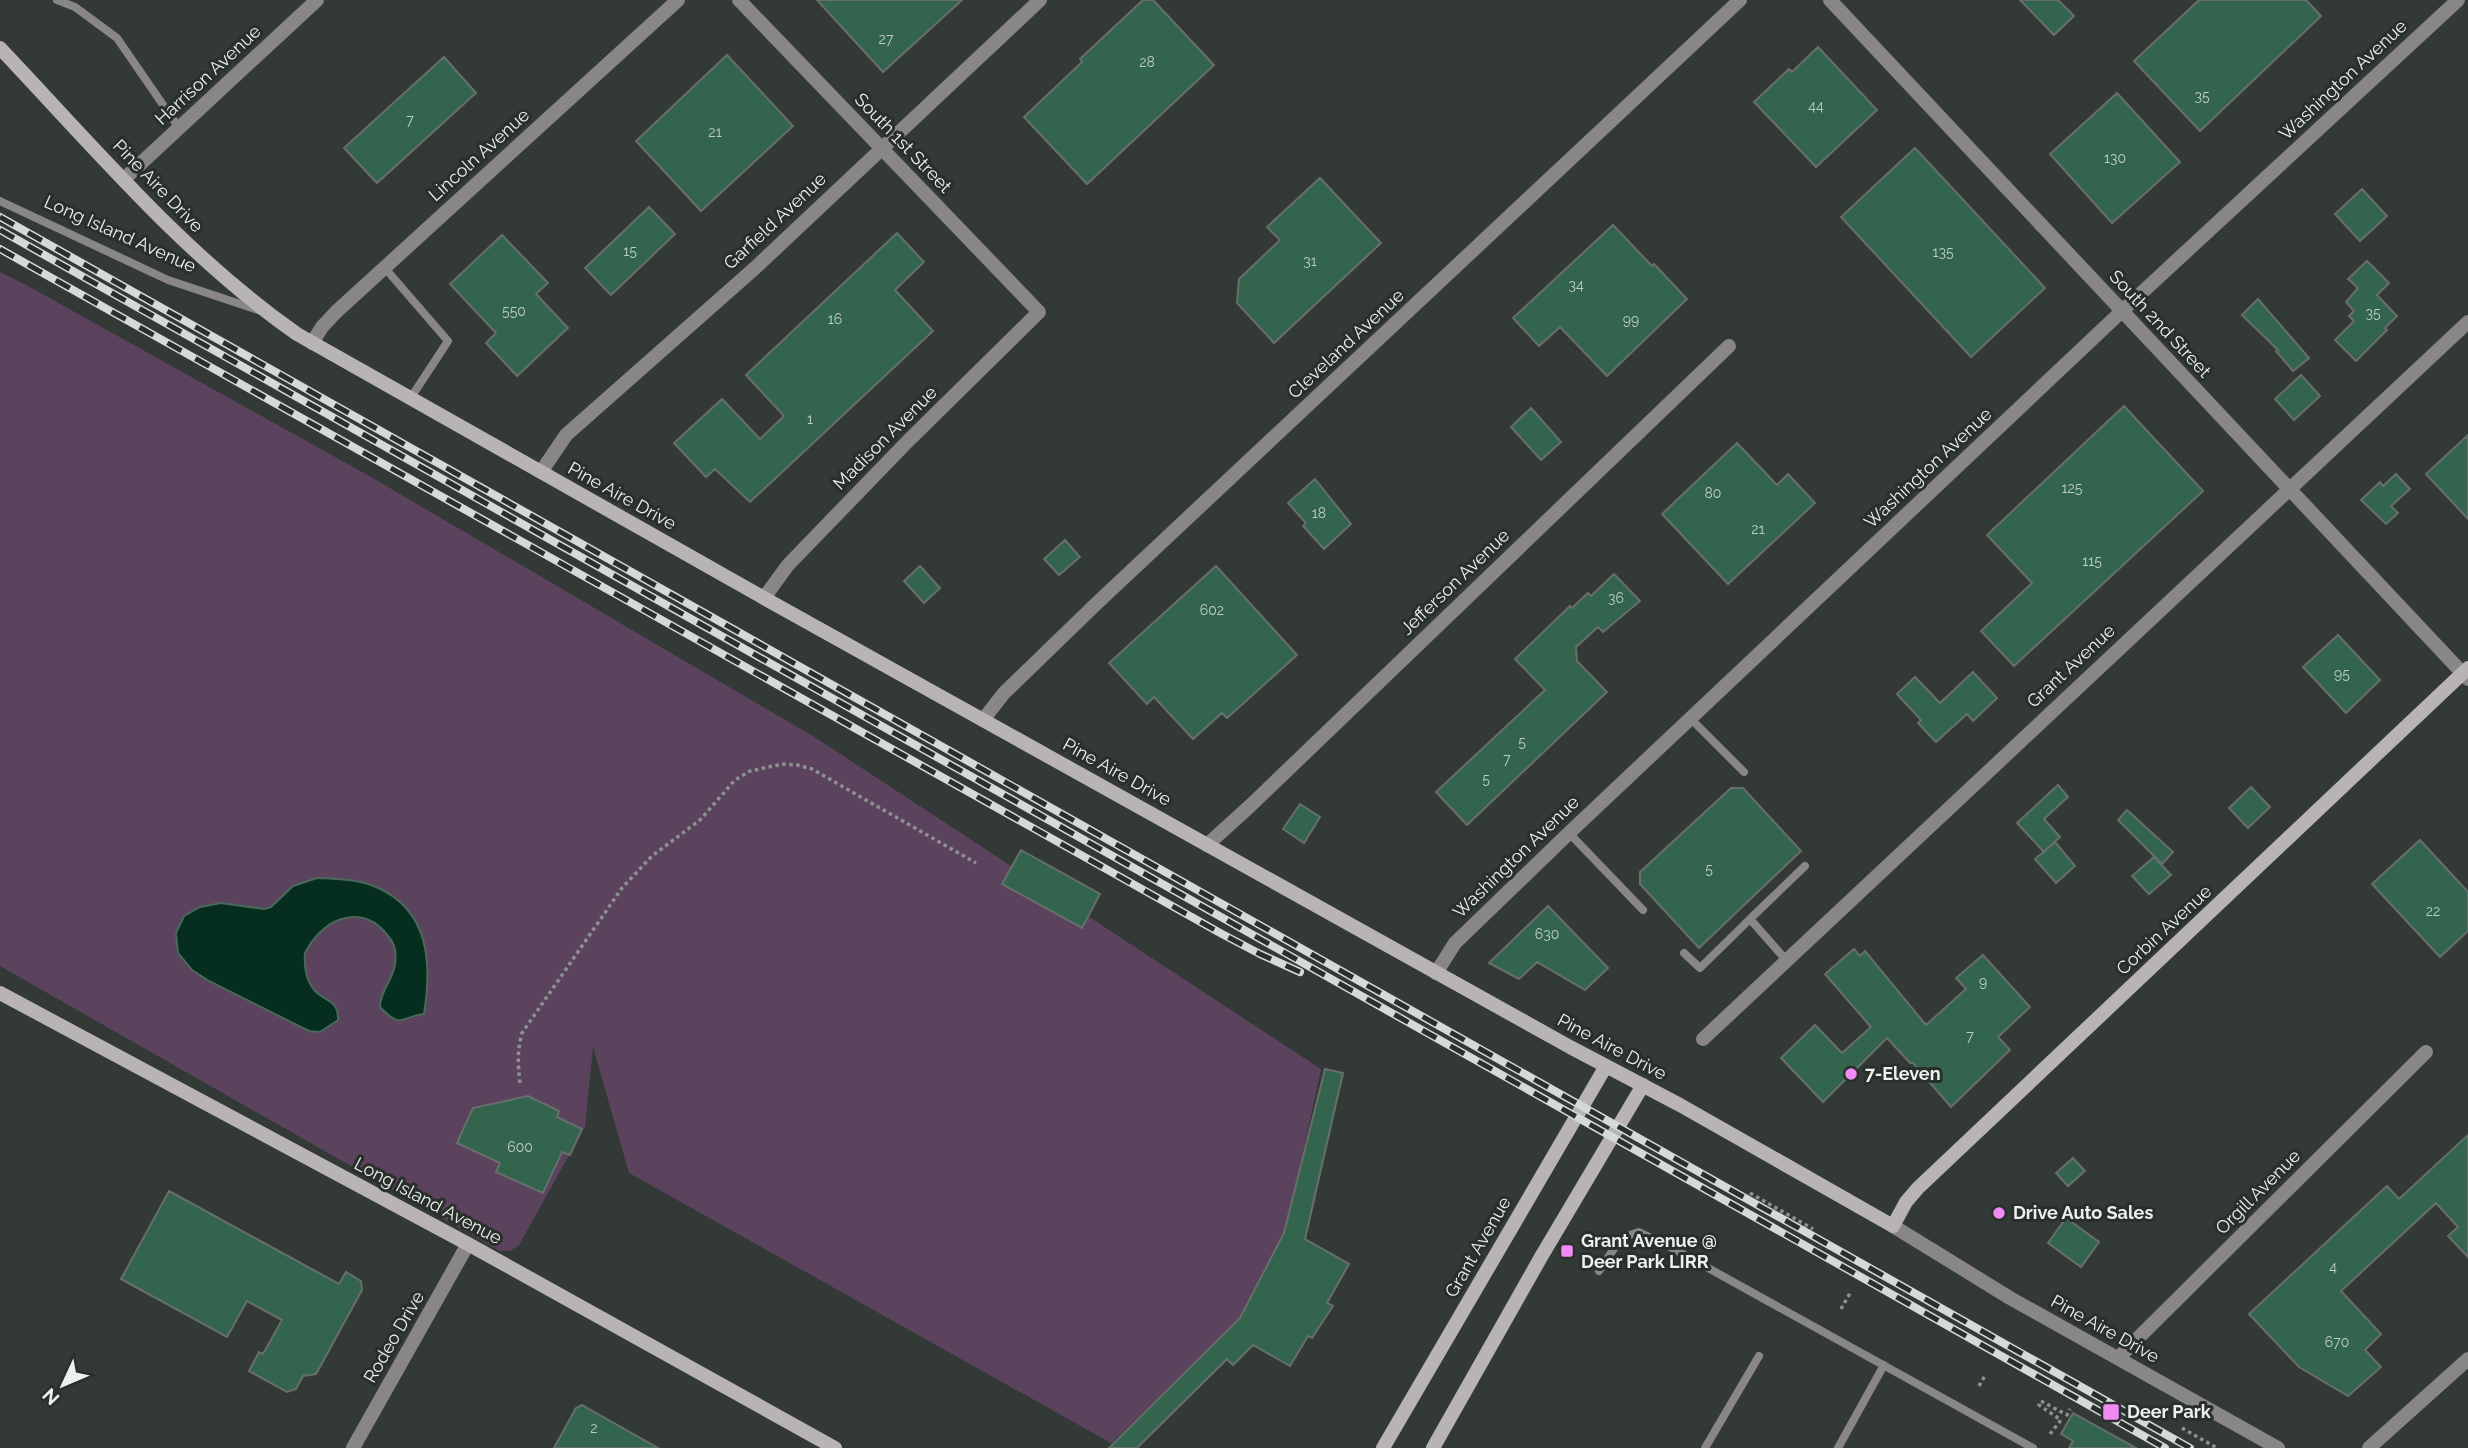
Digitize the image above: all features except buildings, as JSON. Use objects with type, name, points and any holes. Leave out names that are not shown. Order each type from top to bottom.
[{"type":"street","name":"Harrison Avenue","points":[[124,179],[317,0]]},
{"type":"street","name":"Lincoln Avenue","points":[[312,343],[329,318],[678,0]]},
{"type":"street","name":"South 1st Street","points":[[739,0],[1040,312]]},
{"type":"street","name":"Garfield Avenue","points":[[541,472],[566,435],[755,268],[1040,0]]},
{"type":"street","name":"Cleveland Avenue","points":[[983,720],[1004,693],[1088,612],[1741,0]]},
{"type":"street","name":"South 2nd Street","points":[[1830,0],[2466,673]]},
{"type":"street","name":"Washington Avenue","points":[[1436,973],[1455,943],[1569,833],[2122,311],[2458,0]]},
{"type":"street","name":"Pine Aire Drive","points":[[0,48],[210,265],[265,312],[312,343],[1436,973],[1643,1085],[1893,1226],[2010,1298],[2278,1448]]},
{"type":"street","name":"Madison Avenue","points":[[764,598],[788,565],[907,442],[1040,312]]},
{"type":"street","name":"Grant Avenue","points":[[1703,1039],[2468,322]]},
{"type":"street","name":"Jefferson Avenue","points":[[1207,845],[1728,346]]},
{"type":"street","name":"Corbin Avenue","points":[[1893,1226],[1906,1202],[1918,1188],[2466,673]]},
{"type":"street","name":"Long Island Avenue","points":[[0,993],[468,1244],[835,1448]]},
{"type":"street","name":"Orgill Avenue","points":[[2118,1358],[2426,1052]]},
{"type":"street","name":"Grant Avenue","points":[[1383,1448],[1606,1066]]},
{"type":"street","points":[[1433,1448],[1541,1257],[1643,1085]]},
{"type":"street","name":"Rodeo Drive","points":[[353,1448],[468,1244]]},
{"type":"street","points":[[2370,1448],[2468,1359]]},
{"type":"lane","points":[[57,0],[75,7],[117,38],[179,128]]},
{"type":"lane","name":"Long Island Avenue","points":[[0,201],[168,280],[265,312]]},
{"type":"lane","points":[[384,267],[448,341],[410,399]]},
{"type":"lane","points":[[1690,718],[1744,772]]},
{"type":"lane","points":[[1569,833],[1643,910]]},
{"type":"lane","points":[[1684,953],[1700,968],[1805,866]]},
{"type":"lane","points":[[1750,919],[1786,960]]},
{"type":"lane","points":[[1599,1270],[1621,1238],[1639,1232],[2033,1448]]},
{"type":"lane","points":[[1705,1448],[1759,1356]]},
{"type":"lane","points":[[1838,1448],[1884,1365]]},
{"type":"path","points":[[520,1083],[518,1048],[522,1033],[622,888],[652,856],[700,820],[735,780],[750,771],[782,764],[812,769],[976,863]]},
{"type":"path","points":[[1750,1192],[1813,1229]]},
{"type":"path","points":[[1841,1309],[1850,1293]]},
{"type":"path","points":[[1979,1386],[1986,1374]]},
{"type":"path","points":[[2050,1434],[2061,1420],[2039,1405],[2041,1401],[2067,1415],[2070,1409]]},
{"type":"path","points":[[2182,1428],[2217,1448]]},
{"type":"path","points":[[2190,1440],[2193,1434]]},
{"type":"shaded area","points":[[0,272],[371,477],[816,738],[1321,1069],[1283,1246],[1239,1323],[1111,1443],[629,1173],[593,1047],[585,1127],[519,1245],[510,1251],[500,1251],[0,966]]},
{"type":"shaded area","points":[[317,878],[369,884],[394,897],[407,910],[417,924],[427,958],[424,1014],[397,1020],[380,1007],[396,959],[394,947],[384,931],[373,922],[362,918],[351,917],[329,925],[320,932],[305,953],[305,968],[310,983],[315,991],[334,1005],[338,1013],[338,1020],[320,1032],[309,1031],[209,981],[192,970],[178,953],[176,933],[184,916],[200,907],[221,903],[264,909],[271,907],[293,886]]},
{"type":"railway","points":[[0,217],[2190,1448]]},
{"type":"railway","points":[[0,230],[2165,1448]]},
{"type":"railway","points":[[0,249],[1222,934],[1300,972]]},
{"type":"place","name":"7-Eleven","points":[[1851,1074]]},
{"type":"place","name":"Drive Auto Sales","points":[[1999,1213]]},
{"type":"place","name":"Grant Avenue @ Deer Park LIRR","points":[[1567,1251]]},
{"type":"place","name":"Deer Park","points":[[2111,1412]]}]
